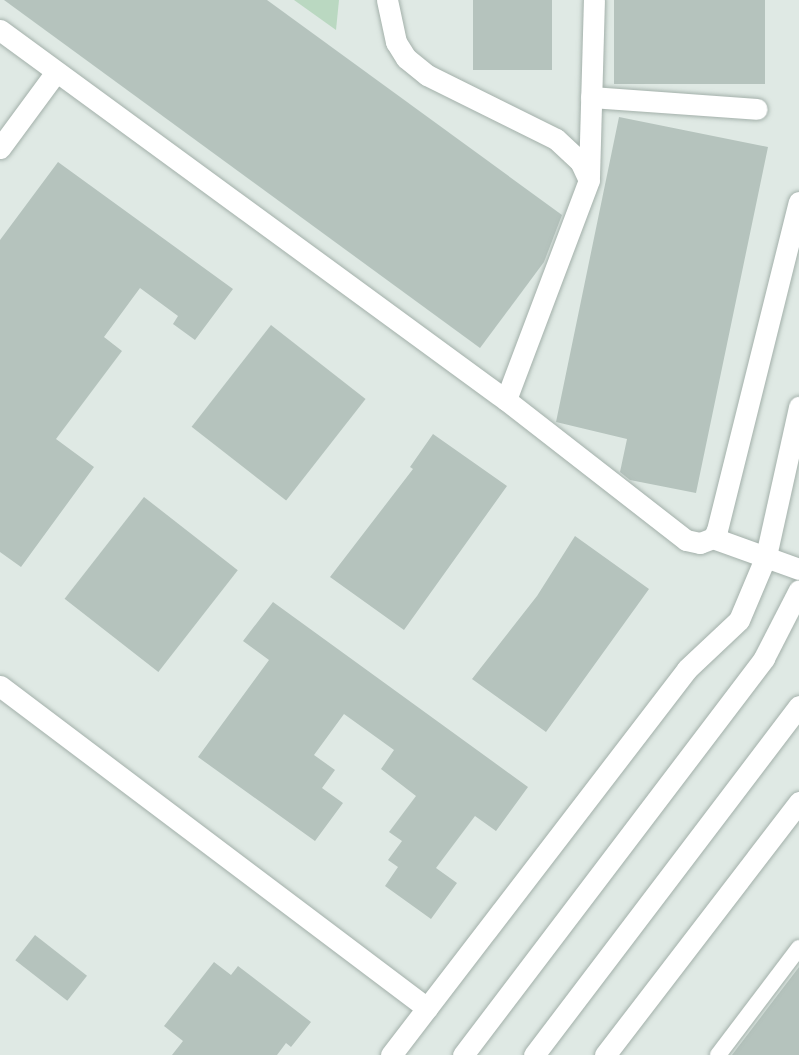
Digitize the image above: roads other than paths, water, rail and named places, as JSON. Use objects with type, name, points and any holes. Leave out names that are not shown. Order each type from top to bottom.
[{"type":"street","points":[[387,0],[396,41],[406,58],[427,75],[556,139],[580,161],[589,180]]},
{"type":"street","points":[[506,400],[589,180],[594,0]]},
{"type":"street","points":[[0,30],[506,400],[686,540],[706,543],[713,538],[765,350],[799,202]]},
{"type":"street","points":[[0,148],[56,72]]},
{"type":"street","points":[[591,97],[757,108]]},
{"type":"street","points":[[391,1055],[687,669],[739,620],[766,556],[799,407]]},
{"type":"street","points":[[713,538],[799,569]]},
{"type":"street","points":[[463,1055],[764,658],[799,590]]},
{"type":"street","points":[[0,686],[427,1008]]},
{"type":"street","points":[[534,1055],[799,706]]},
{"type":"street","points":[[605,1055],[797,809]]},
{"type":"lane","points":[[718,1055],[799,948]]}]
